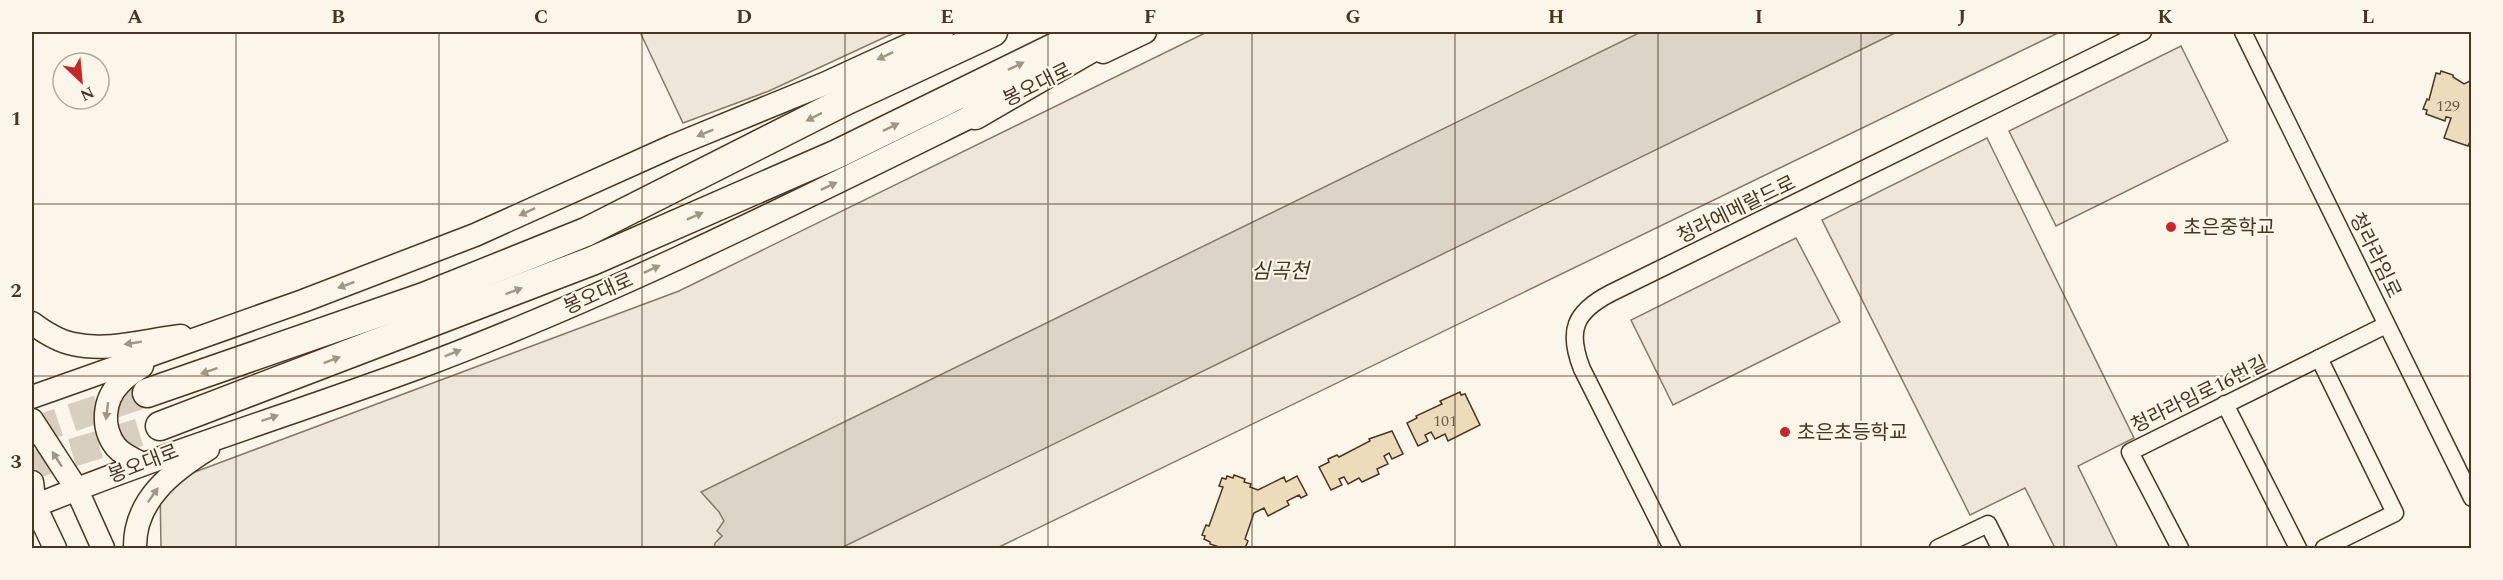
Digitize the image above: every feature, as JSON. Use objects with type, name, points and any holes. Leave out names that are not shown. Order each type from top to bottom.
[{"type":"highway","points":[[147,393],[424,297],[586,232],[847,100],[993,32]]},
{"type":"highway","name":"봉오대로","points":[[160,426],[592,261],[837,154],[1086,32]]},
{"type":"highway","points":[[975,115],[1119,32]]},
{"type":"street","name":"봉오대로","points":[[33,507],[76,488],[239,429],[420,367],[573,305],[847,178],[1145,32]]},
{"type":"street","name":"청라에메랄드로","points":[[1672,549],[1582,369],[1575,351],[1574,334],[1581,315],[1592,303],[1611,293],[2143,32]]},
{"type":"street","name":"청라라임로","points":[[2242,32],[2472,498]]},
{"type":"street","points":[[32,397],[358,281],[475,235],[673,146],[824,84],[935,33]]},
{"type":"street","points":[[32,323],[48,334],[73,344],[108,347],[212,333]]},
{"type":"street","name":"청라라임로16번길","points":[[2180,549],[2130,452],[2386,325]]},
{"type":"street","points":[[143,464],[126,456],[116,446],[106,428],[106,416],[109,398],[120,383],[158,354]]},
{"type":"street","points":[[2319,358],[2395,513],[2324,549]]},
{"type":"street","points":[[2226,404],[2298,549]]},
{"type":"street","points":[[32,420],[76,488],[103,549]]},
{"type":"street","points":[[135,549],[134,532],[142,512],[160,485],[183,464],[239,429]]},
{"type":"street","points":[[32,482],[33,507],[55,549]]},
{"type":"street","points":[[1938,549],[1988,524],[2000,549]]},
{"type":"shaded area","points":[[640,32],[896,32],[769,91],[683,123]]},
{"type":"shaded area","points":[[1207,32],[2060,32],[997,548],[161,548],[160,485],[679,291]]},
{"type":"shaded area","points":[[2181,46],[2228,141],[2056,226],[2009,131]]},
{"type":"shaded area","points":[[1987,138],[2134,438],[2078,466],[2118,548],[2055,548],[2025,488],[1970,515],[1822,220]]},
{"type":"shaded area","points":[[1796,238],[1840,322],[1673,405],[1631,320]]},
{"type":"water","name":"심곡천","points":[[1641,32],[1897,32],[841,548],[714,548],[715,543],[722,536],[717,531],[724,521],[701,492]]},
{"type":"building","points":[[2441,71],[2453,75],[2464,84],[2472,80],[2472,137],[2468,146],[2444,138],[2451,118],[2446,117],[2445,121],[2426,114],[2427,110],[2423,109],[2427,99],[2429,100],[2436,73],[2440,74]]},
{"type":"building","points":[[1460,392],[1461,395],[1465,394],[1480,425],[1448,441],[1445,434],[1435,439],[1431,432],[1425,435],[1428,441],[1418,446],[1407,423],[1417,418],[1416,416],[1442,404],[1440,401]]},
{"type":"building","points":[[1392,431],[1403,454],[1392,459],[1389,453],[1384,456],[1388,464],[1377,469],[1379,474],[1362,482],[1359,478],[1348,484],[1344,477],[1339,479],[1342,485],[1331,490],[1319,467],[1329,462],[1328,459],[1337,455],[1339,457],[1370,441],[1369,439]]},
{"type":"building","points":[[1234,475],[1245,479],[1244,482],[1258,490],[1284,477],[1286,482],[1297,476],[1307,495],[1301,498],[1299,495],[1287,501],[1289,505],[1268,516],[1264,508],[1254,513],[1245,539],[1248,541],[1245,548],[1222,548],[1210,544],[1202,535],[1206,525],[1209,526],[1223,487],[1219,486],[1222,478],[1226,479],[1227,476],[1233,478]]},
{"type":"tunnel","points":[[32,431],[147,393]]},
{"type":"tunnel","points":[[32,465],[160,426]]},
{"type":"place","name":"초은중학교","points":[[2171,227]]},
{"type":"place","name":"초은초등학교","points":[[1785,432]]}]
